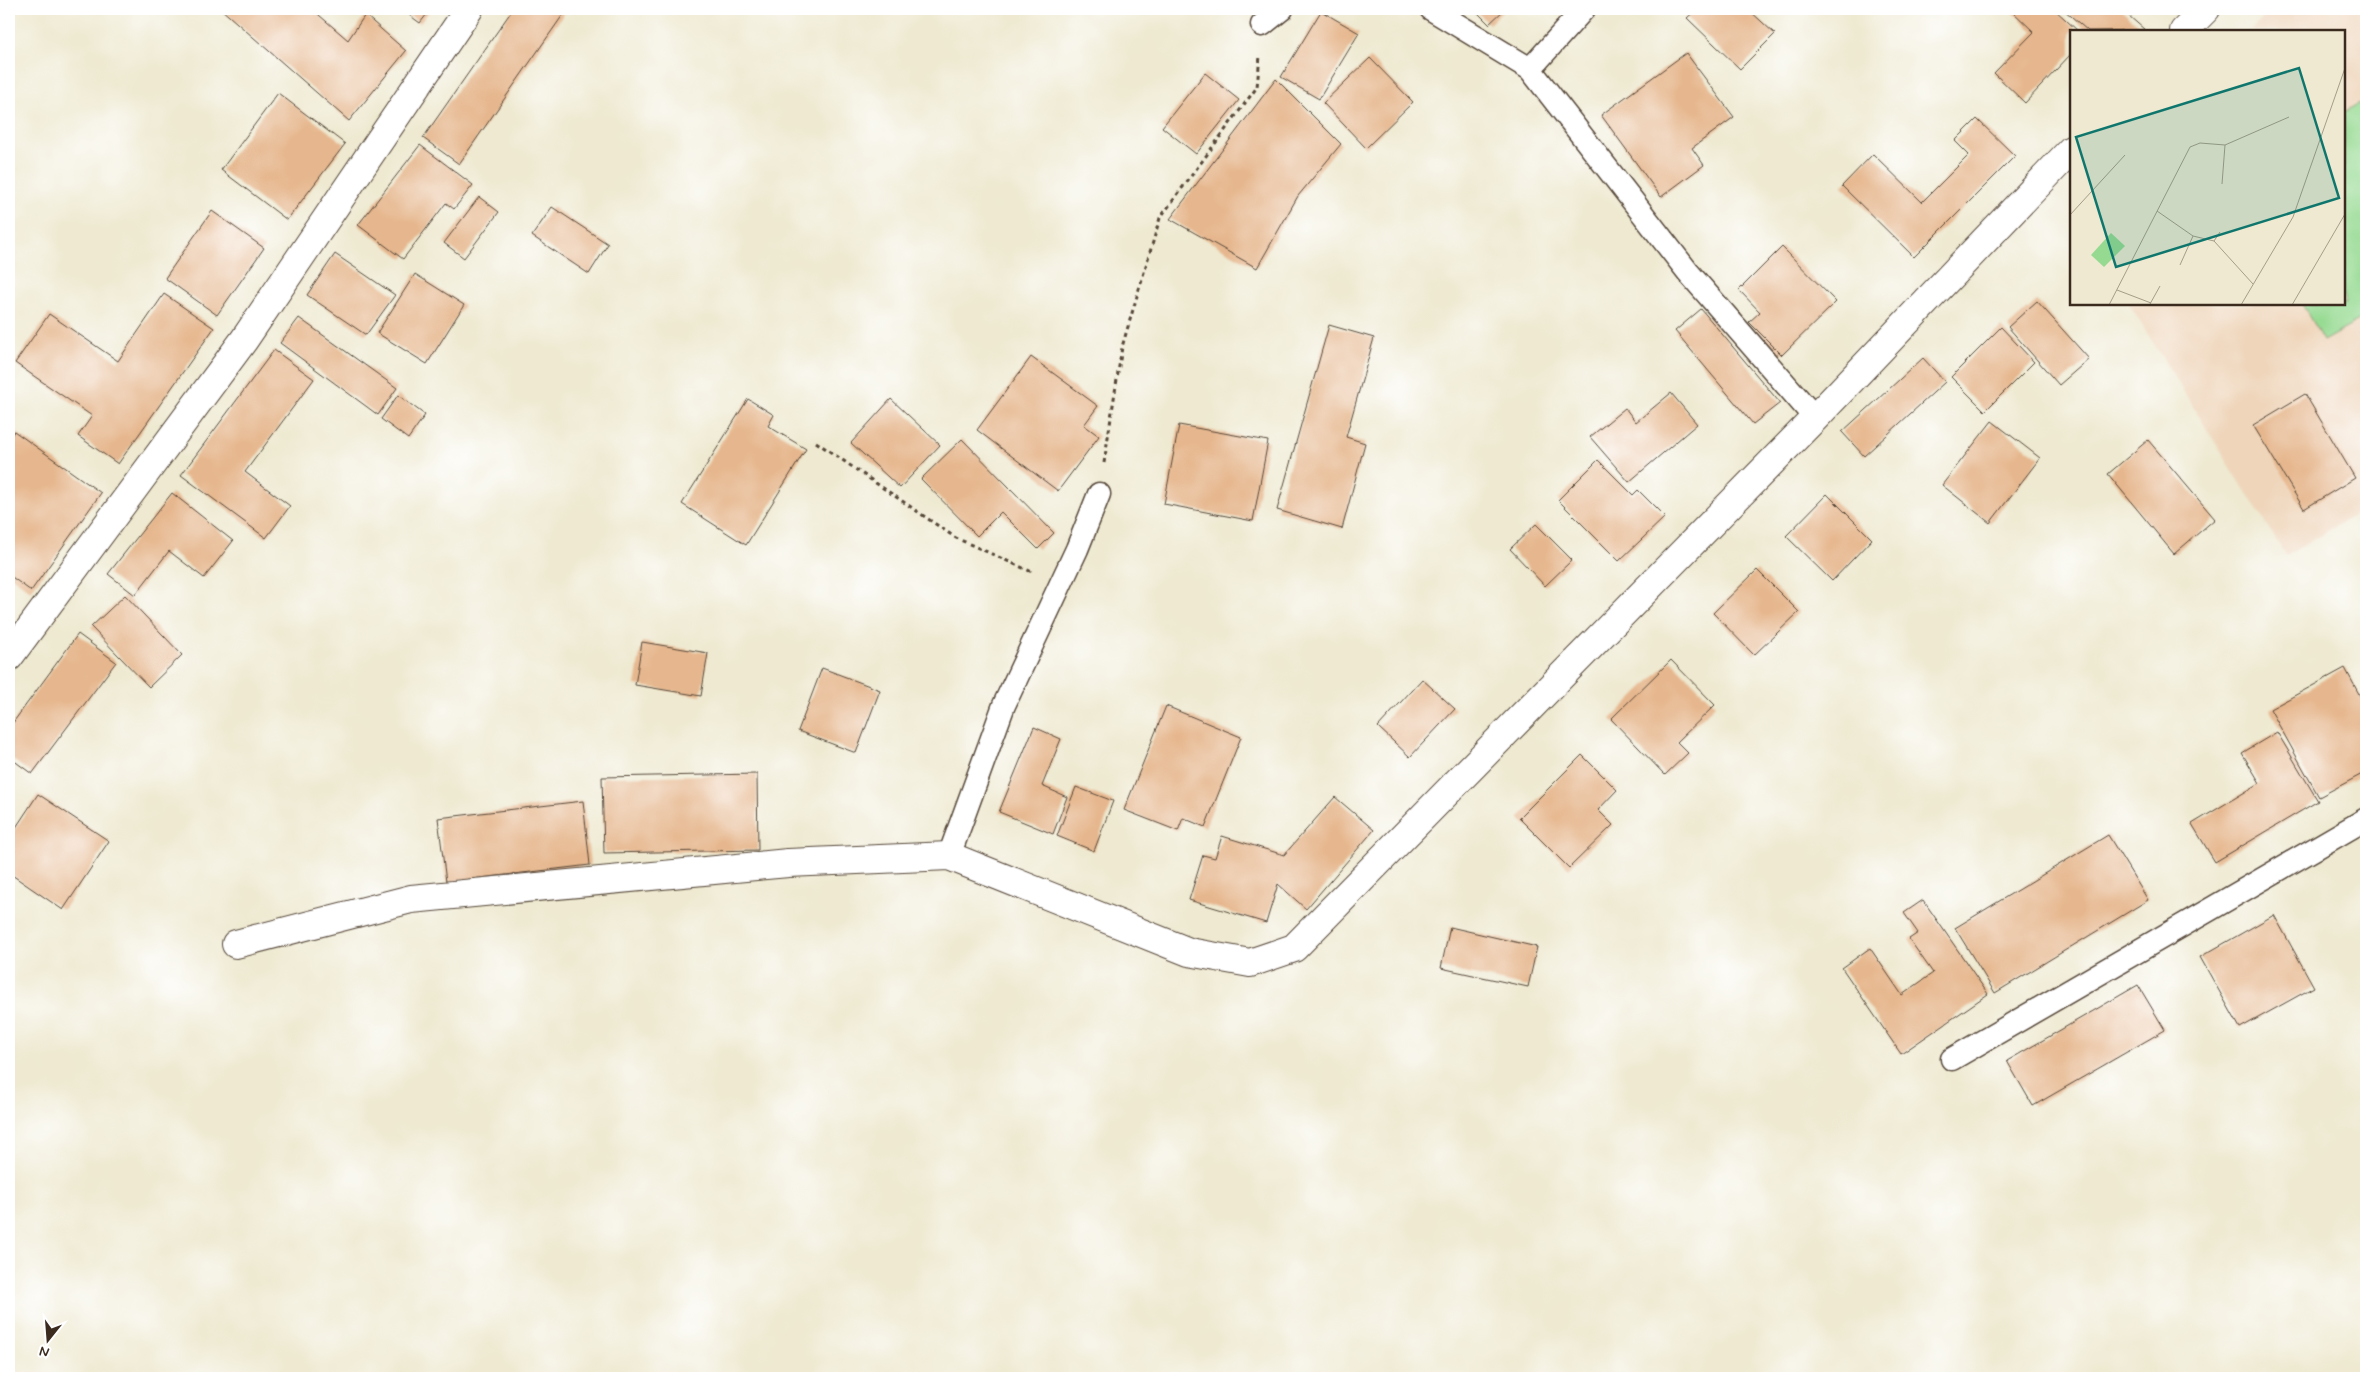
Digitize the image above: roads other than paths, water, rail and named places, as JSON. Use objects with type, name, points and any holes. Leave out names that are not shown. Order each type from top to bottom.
[{"type":"street","points":[[9,657],[244,340],[469,9]]},
{"type":"street","points":[[2185,30],[2206,9]]},
{"type":"street","points":[[236,944],[411,899],[788,863],[949,856],[1189,952],[1250,963],[1294,948],[1815,418],[2070,151]]},
{"type":"lane","points":[[1262,25],[1282,9]]},
{"type":"lane","points":[[1431,9],[1530,69],[1688,272],[1815,418]]},
{"type":"lane","points":[[1530,69],[1584,9]]},
{"type":"lane","points":[[949,856],[1004,705],[1060,585],[1099,494]]},
{"type":"lane","points":[[1952,1059],[2366,819]]}]
